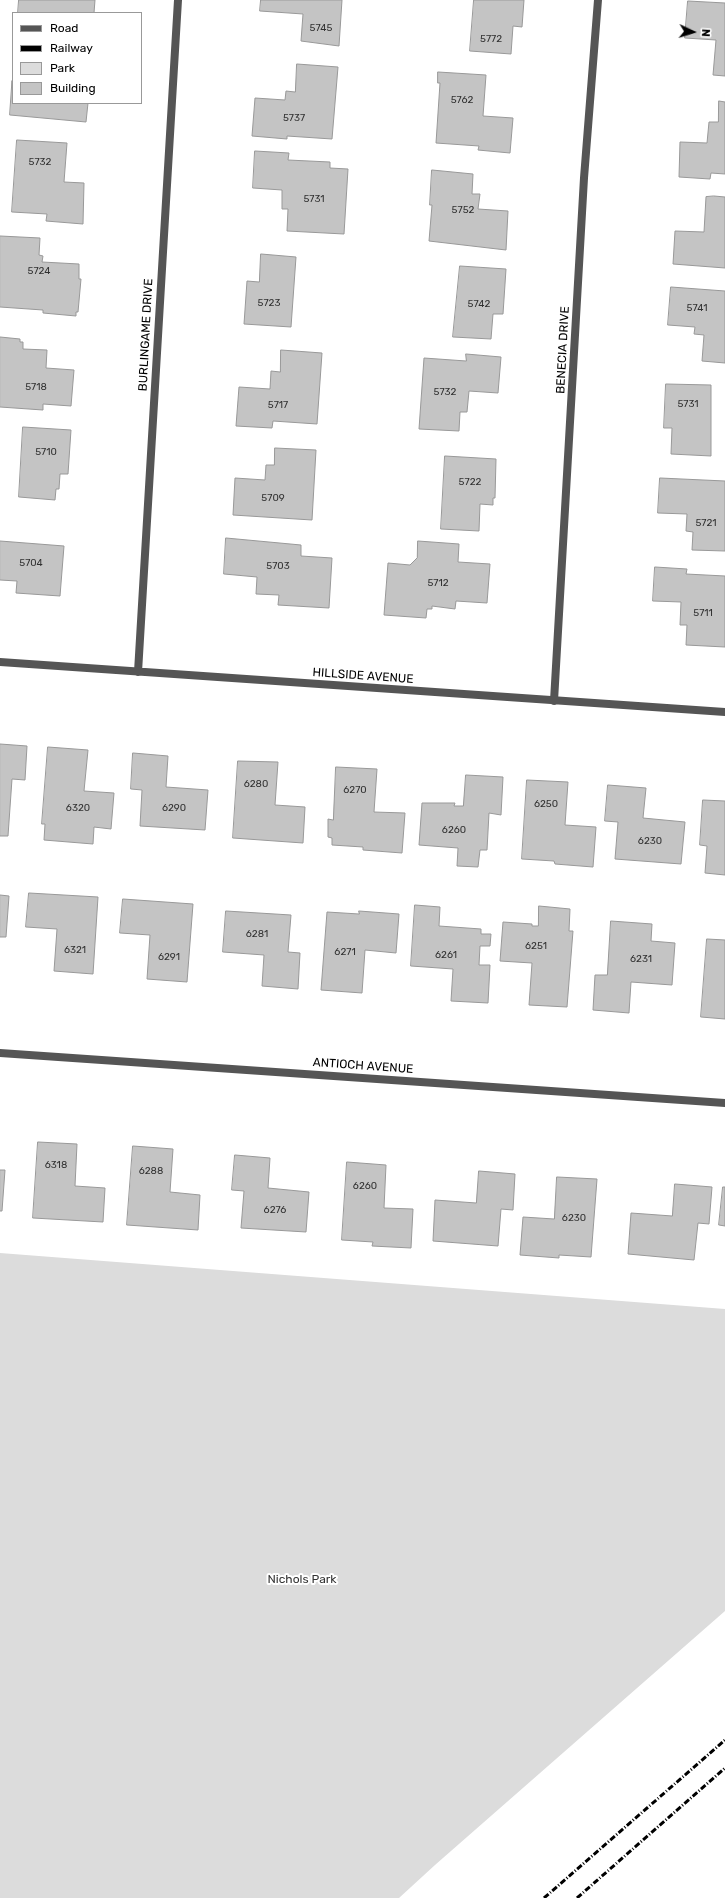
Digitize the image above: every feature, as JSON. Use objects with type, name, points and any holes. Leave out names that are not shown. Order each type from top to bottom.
[{"type":"street","name":"BURLINGAME DRIVE","points":[[138,672],[178,0]]},
{"type":"street","name":"BENECIA DRIVE","points":[[554,701],[584,178],[598,0]]},
{"type":"street","name":"HILLSIDE AVENUE","points":[[0,662],[725,712]]},
{"type":"street","name":"ANTIOCH AVENUE","points":[[0,1053],[725,1103]]},
{"type":"green space","name":"Nichols Park","points":[[0,1253],[725,1309],[725,1611],[399,1898],[0,1898]]},
{"type":"building","points":[[19,0],[95,0],[94,12],[18,12]]},
{"type":"building","points":[[261,0],[342,0],[339,46],[301,41],[303,14],[260,11]]},
{"type":"building","points":[[474,0],[524,0],[522,27],[513,26],[511,54],[470,51]]},
{"type":"building","points":[[688,1],[725,3],[725,76],[713,75],[716,40],[685,38]]},
{"type":"building","points":[[297,64],[338,67],[332,139],[287,136],[287,139],[252,136],[255,98],[285,100],[286,91],[295,92]]},
{"type":"building","points":[[438,72],[486,75],[483,116],[513,118],[510,153],[478,150],[479,146],[436,143],[440,83],[438,83]]},
{"type":"building","points":[[12,81],[12,104],[88,104],[86,122],[10,115]]},
{"type":"building","points":[[719,101],[725,102],[725,174],[711,173],[710,179],[679,177],[680,142],[707,143],[709,122],[718,122]]},
{"type":"building","points":[[17,140],[67,143],[64,182],[84,183],[83,224],[46,221],[47,214],[12,212]]},
{"type":"building","points":[[255,151],[289,153],[288,160],[330,162],[330,168],[348,169],[344,234],[287,231],[288,209],[282,209],[282,190],[253,188]]},
{"type":"building","points":[[432,170],[473,174],[472,194],[480,194],[478,209],[508,211],[506,250],[429,241],[432,205],[430,205]]},
{"type":"building","points":[[706,197],[725,197],[725,268],[673,264],[675,231],[704,232]]},
{"type":"building","points":[[0,236],[40,238],[39,255],[43,256],[42,262],[79,264],[79,279],[81,279],[78,312],[76,312],[76,316],[43,313],[43,310],[0,307]]},
{"type":"building","points":[[261,254],[296,257],[291,327],[244,324],[247,281],[259,282]]},
{"type":"building","points":[[460,266],[506,269],[503,314],[493,314],[491,339],[453,337]]},
{"type":"building","points":[[671,287],[725,291],[725,363],[702,361],[704,335],[694,334],[695,327],[668,325]]},
{"type":"building","points":[[0,337],[20,339],[20,342],[23,342],[23,349],[47,350],[46,368],[74,370],[71,406],[43,404],[43,410],[0,407]]},
{"type":"building","points":[[281,350],[322,353],[317,424],[273,421],[272,428],[236,426],[239,387],[270,389],[271,371],[280,372]]},
{"type":"building","points":[[466,354],[501,357],[498,393],[469,391],[467,412],[460,412],[459,431],[419,429],[424,358],[466,361]]},
{"type":"building","points":[[666,384],[711,385],[711,456],[671,454],[672,428],[664,428]]},
{"type":"building","points":[[23,427],[71,430],[68,474],[60,474],[59,489],[56,489],[55,500],[19,497]]},
{"type":"building","points":[[275,448],[316,450],[312,520],[233,515],[235,478],[265,480],[266,465],[274,465]]},
{"type":"building","points":[[445,456],[496,459],[495,498],[493,498],[493,505],[480,504],[479,531],[441,529]]},
{"type":"building","points":[[660,478],[725,481],[725,551],[692,550],[693,532],[686,531],[687,514],[658,513]]},
{"type":"building","points":[[226,538],[301,545],[301,556],[332,558],[329,608],[278,605],[279,595],[256,594],[257,577],[224,574]]},
{"type":"building","points":[[0,541],[64,546],[60,596],[16,593],[17,581],[0,580]]},
{"type":"building","points":[[418,541],[459,544],[458,562],[490,564],[487,603],[456,601],[455,609],[432,606],[432,609],[427,609],[426,618],[384,615],[388,563],[410,565],[417,558]]},
{"type":"building","points":[[655,567],[687,569],[686,574],[725,576],[725,647],[686,645],[687,625],[680,625],[681,602],[653,601]]},
{"type":"building","points":[[0,744],[27,746],[25,780],[12,779],[8,836],[0,836]]},
{"type":"building","points":[[48,747],[88,750],[84,791],[114,793],[111,829],[94,827],[93,844],[44,840],[45,824],[42,824]]},
{"type":"building","points":[[133,753],[168,756],[166,787],[208,790],[205,830],[140,826],[142,790],[131,789]]},
{"type":"building","points":[[238,761],[278,762],[275,805],[305,807],[303,843],[233,838]]},
{"type":"building","points":[[336,767],[377,769],[374,812],[405,813],[402,853],[363,850],[363,847],[332,845],[332,838],[328,837],[328,819],[333,820]]},
{"type":"building","points":[[466,775],[503,777],[501,815],[489,813],[487,850],[480,850],[478,867],[457,866],[458,848],[419,845],[422,803],[455,803],[454,806],[463,806]]},
{"type":"building","points":[[527,780],[568,782],[565,825],[596,827],[593,867],[555,864],[554,861],[522,859]]},
{"type":"building","points":[[608,785],[646,788],[643,818],[685,822],[681,864],[615,859],[618,822],[605,821]]},
{"type":"building","points":[[703,800],[725,801],[725,875],[705,873],[707,846],[700,845]]},
{"type":"building","points":[[29,893],[98,897],[93,974],[54,971],[57,929],[26,927]]},
{"type":"building","points":[[0,895],[9,896],[6,937],[0,937]]},
{"type":"building","points":[[123,899],[193,904],[187,982],[147,979],[150,935],[120,933]]},
{"type":"building","points":[[415,905],[440,907],[439,926],[481,929],[481,934],[491,934],[490,946],[480,946],[479,965],[490,965],[488,1003],[451,1001],[453,969],[411,966]]},
{"type":"building","points":[[539,906],[570,909],[569,931],[573,931],[567,1007],[529,1005],[532,963],[500,961],[503,922],[532,924],[532,926],[538,926]]},
{"type":"building","points":[[226,911],[291,915],[288,952],[300,953],[298,989],[262,986],[264,955],[223,952]]},
{"type":"building","points":[[359,911],[399,914],[396,953],[365,950],[362,993],[321,990],[327,912],[359,914]]},
{"type":"building","points":[[611,921],[652,924],[651,941],[675,943],[672,985],[631,982],[629,1013],[593,1010],[595,975],[607,975]]},
{"type":"building","points":[[707,939],[725,940],[725,1019],[701,1017]]},
{"type":"building","points":[[38,1142],[77,1144],[75,1186],[105,1188],[103,1222],[33,1218]]},
{"type":"building","points":[[133,1146],[173,1149],[170,1192],[200,1195],[198,1230],[127,1225]]},
{"type":"building","points":[[235,1155],[270,1158],[268,1188],[309,1192],[306,1232],[241,1228],[244,1191],[232,1190]]},
{"type":"building","points":[[347,1162],[386,1165],[384,1208],[413,1209],[411,1248],[372,1246],[373,1242],[342,1240]]},
{"type":"building","points":[[0,1170],[5,1170],[2,1211],[0,1211]]},
{"type":"building","points":[[479,1171],[515,1174],[513,1210],[501,1209],[498,1246],[433,1241],[435,1200],[476,1203]]},
{"type":"building","points":[[557,1177],[597,1179],[591,1257],[559,1255],[559,1258],[520,1255],[523,1217],[554,1219]]},
{"type":"building","points":[[675,1184],[712,1187],[709,1224],[698,1223],[694,1260],[628,1254],[631,1213],[672,1216]]},
{"type":"building","points":[[723,1187],[725,1187],[725,1226],[719,1225]]},
{"type":"railway","points":[[544,1898],[725,1740]]},
{"type":"railway","points":[[577,1898],[725,1768]]}]
